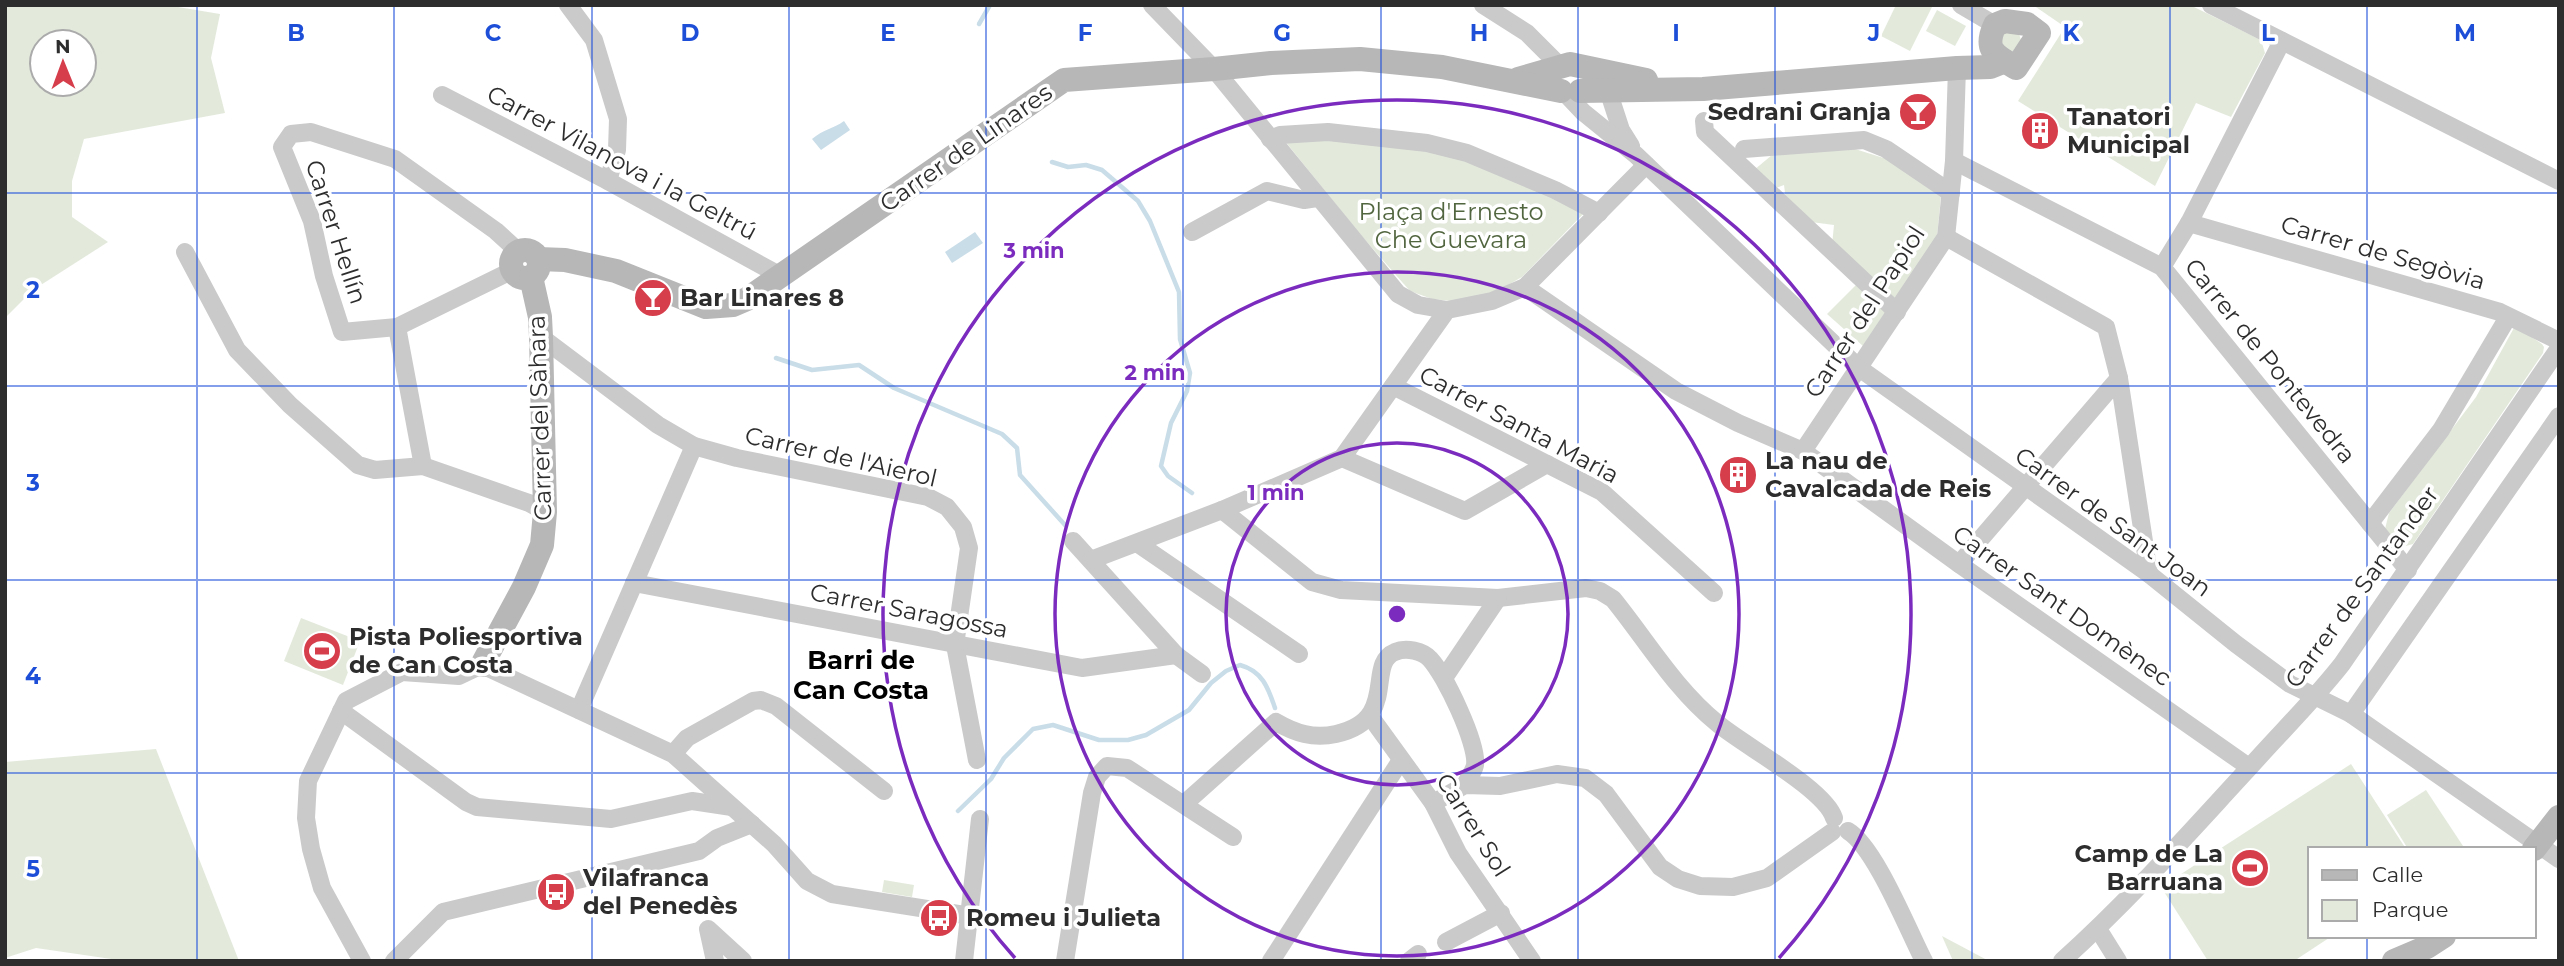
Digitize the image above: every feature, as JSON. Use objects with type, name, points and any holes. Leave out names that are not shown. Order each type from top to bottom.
[{"type":"street","points":[[568,5],[594,40],[618,118],[617,150],[608,181]]},
{"type":"street","points":[[1153,5],[1213,69],[1398,294],[1418,305],[1447,310],[1492,301],[1525,287],[1599,213],[1641,160]]},
{"type":"street","points":[[1483,5],[1527,33],[1577,80]]},
{"type":"street","points":[[1961,5],[2008,26]]},
{"type":"street","points":[[2211,5],[2559,181]]},
{"type":"street","name":"Carrer de Linares","points":[[1577,80],[1644,91],[1990,67],[2008,26]]},
{"type":"street","points":[[1511,80],[1529,68],[1533,62],[1535,49],[1527,33]]},
{"type":"street","points":[[2162,267],[2189,223],[2282,41]]},
{"type":"street","name":"Carrer de Linares","points":[[525,264],[565,260],[616,271],[706,307],[733,305],[747,299],[1063,80],[1271,63],[1360,59],[1442,67],[1511,80],[1577,80],[1703,89]]},
{"type":"street","name":"Carrer del Papiol","points":[[1803,451],[1946,237],[1954,161],[1957,68]]},
{"type":"street","name":"Carrer de Sant Joan","points":[[1577,80],[1616,117],[1641,160]]},
{"type":"street","name":"Carrer de Sant Joan","points":[[1577,80],[1583,112],[1641,160],[1859,368],[2149,574],[2290,684],[2350,714]]},
{"type":"street","points":[[1616,117],[1626,102],[1644,91]]},
{"type":"street","name":"Carrer Vilanova i la Geltrú","points":[[442,95],[608,181],[779,275]]},
{"type":"street","points":[[1704,121],[1705,132],[1897,312]]},
{"type":"street","name":"Carrer Hellín","points":[[311,132],[395,159],[496,231],[525,264],[397,327],[342,332],[324,276],[312,221],[282,147],[290,134],[311,132]]},
{"type":"street","points":[[1270,139],[1280,135],[1328,132],[1427,143],[1467,153],[1555,190],[1599,213]]},
{"type":"street","points":[[1744,149],[1864,141],[1886,149],[1951,193]]},
{"type":"street","name":"Carrer de Pontevedra","points":[[1954,161],[2162,267],[2408,570]]},
{"type":"street","points":[[1192,232],[1266,191],[1304,200],[1317,198]]},
{"type":"street","name":"Carrer de Segòvia","points":[[2189,223],[2500,312],[2559,341]]},
{"type":"street","points":[[1946,237],[2106,327],[2119,378],[2149,574]]},
{"type":"street","points":[[185,252],[237,350],[289,405],[358,465],[375,470],[423,466],[529,503],[545,512]]},
{"type":"street","name":"Carrer del Sàhara","points":[[482,665],[524,587],[542,545],[545,512],[540,317],[525,264]]},
{"type":"street","name":"Carrer Sant Domènec","points":[[1525,287],[1676,391],[1738,424],[1803,451],[2249,767]]},
{"type":"street","points":[[1091,560],[1222,510],[1342,458],[1447,310]]},
{"type":"street","name":"Carrer de Santander","points":[[2370,523],[2441,430],[2508,317]]},
{"type":"street","points":[[397,327],[423,466]]},
{"type":"street","name":"Carrer de l'Aierol","points":[[541,337],[658,425],[694,446],[737,458],[929,497],[947,507],[963,527],[969,548],[955,645],[977,760]]},
{"type":"street","name":"Carrer de Santander","points":[[2062,961],[2098,929],[2187,837],[2317,696],[2343,664],[2559,348]]},
{"type":"street","points":[[1959,564],[2119,378]]},
{"type":"street","name":"Carrer Santa Maria","points":[[1393,386],[1602,492],[1714,593]]},
{"type":"street","points":[[2559,416],[2350,714],[2536,847],[2559,859]]},
{"type":"street","points":[[579,710],[694,446]]},
{"type":"street","points":[[1342,458],[1465,511],[1547,464]]},
{"type":"street","points":[[1222,510],[1312,582],[1341,590],[1499,598],[1586,588],[1600,591],[1612,599],[1685,694],[1717,724],[1805,786],[1829,807],[1838,827],[1860,840],[1879,871],[1924,961]]},
{"type":"street","points":[[1073,541],[1176,655],[1202,674]]},
{"type":"street","points":[[1137,543],[1299,654]]},
{"type":"street","name":"Carrer Saragossa","points":[[634,583],[1082,668],[1176,655]]},
{"type":"street","points":[[1444,678],[1499,598]]},
{"type":"street","points":[[1184,804],[1276,722],[1296,733],[1324,737],[1353,731],[1370,716],[1380,693],[1380,672],[1385,660],[1395,652],[1411,650],[1428,656],[1444,678],[1471,739],[1475,766],[1465,785]]},
{"type":"street","points":[[362,961],[323,888],[311,849],[306,818],[308,781],[346,701],[402,672],[459,676],[482,665],[673,754],[752,824],[807,881],[832,894],[971,916]]},
{"type":"street","points":[[673,754],[687,738],[753,701],[761,700],[776,706],[884,791]]},
{"type":"street","points":[[341,711],[466,802],[477,807],[611,819],[692,801],[732,807]]},
{"type":"street","name":"Carrer Sol","points":[[1370,716],[1433,803],[1458,853],[1532,961]]},
{"type":"street","points":[[1271,961],[1401,760]]},
{"type":"street","points":[[1065,961],[1091,793],[1097,777],[1107,766],[1126,768],[1233,837]]},
{"type":"street","points":[[1433,803],[1465,785],[1500,786],[1556,774],[1585,778],[1606,794],[1660,867],[1678,879],[1700,886],[1733,887],[1767,878],[1838,827]]},
{"type":"street","points":[[692,801],[708,784]]},
{"type":"street","points":[[717,838],[732,807]]},
{"type":"street","points":[[2536,847],[2559,817]]},
{"type":"street","points":[[964,961],[971,916],[979,819]]},
{"type":"street","points":[[394,961],[443,912],[699,851],[717,838],[752,824]]},
{"type":"street","points":[[1446,942],[1501,914]]},
{"type":"street","points":[[715,961],[708,929],[743,961]]},
{"type":"street","points":[[2098,929],[2118,961]]},
{"type":"street","points":[[2395,961],[2441,938]]},
{"type":"green space","points":[[5,5],[166,5],[220,14],[211,58],[225,113],[84,139],[72,181],[72,217],[108,242],[33,290],[5,318]]},
{"type":"green space","points":[[1896,5],[1933,5],[1910,51],[1881,36]]},
{"type":"green space","points":[[2033,5],[2190,5],[2261,40],[2265,53],[2231,117],[2196,103],[2155,186],[2018,101],[2065,27]]},
{"type":"green space","points":[[1937,10],[1966,26],[1955,46],[1926,31]]},
{"type":"green space","points":[[2001,32],[2019,34],[2021,40],[2013,51],[2007,52],[1998,35]]},
{"type":"green space","name":"Plaça d'Ernesto Che Guevara","points":[[1280,135],[1427,143],[1590,207],[1522,277],[1501,289],[1462,302],[1432,299],[1410,291]]},
{"type":"green space","points":[[1855,149],[1890,160],[1941,196],[1937,237],[1863,346],[1827,314],[1857,284],[1832,245],[1834,225],[1811,222],[1786,201],[1784,185],[1773,189],[1754,170],[1772,155]]},
{"type":"green space","points":[[2515,326],[2542,344],[2543,353],[2413,544],[2406,546],[2393,539],[2385,529],[2389,513],[2476,397]]},
{"type":"green space","name":"Pista Poliesportiva de Can Costa","points":[[301,618],[360,641],[343,685],[284,661]]},
{"type":"green space","points":[[156,749],[239,961],[125,961],[36,948],[5,958],[5,762]]},
{"type":"green space","name":"Camp de La Barruana","points":[[2351,764],[2405,847],[2308,847],[2308,938],[2329,938],[2294,961],[2208,961],[2161,887]]},
{"type":"green space","points":[[2426,790],[2464,847],[2407,847],[2387,815]]},
{"type":"green space","points":[[884,880],[914,885],[912,897],[882,892]]},
{"type":"green space","points":[[1942,936],[1989,961],[1953,961]]},
{"type":"water","points":[[844,121],[850,130],[821,150],[812,139]]},
{"type":"water","points":[[975,232],[983,243],[952,263],[945,252]]},
{"type":"waterway","points":[[979,24],[990,5]]},
{"type":"waterway","points":[[1052,162],[1068,167],[1086,165],[1102,170],[1138,201],[1150,221],[1179,292],[1180,339],[1190,373],[1187,391],[1171,423],[1161,466],[1168,476],[1192,493]]},
{"type":"waterway","points":[[776,358],[812,370],[859,365],[894,388],[1002,434],[1017,448],[1020,475],[1065,525]]},
{"type":"waterway","points":[[958,811],[991,779],[1004,758],[1033,729],[1053,725],[1099,740],[1128,740],[1146,735],[1189,710],[1211,683],[1226,671],[1240,665],[1259,676],[1270,693],[1275,708]]},
{"type":"place","name":"Sedrani Granja","points":[[1918,112]]},
{"type":"place","name":"Tanatori Municipal","points":[[2040,131]]},
{"type":"place","name":"Bar Linares 8","points":[[653,298]]},
{"type":"place","name":"La nau de Cavalcada de Reis","points":[[1738,475]]},
{"type":"place","name":"Pista Poliesportiva de Can Costa","points":[[322,651]]},
{"type":"place","name":"Camp de La Barruana","points":[[2250,868]]},
{"type":"place","name":"Vilafranca del Penedès","points":[[556,892]]},
{"type":"place","name":"Romeu i Julieta","points":[[939,918]]},
{"type":"district","name":"Barri de Can Costa","points":[[861,675]]}]
